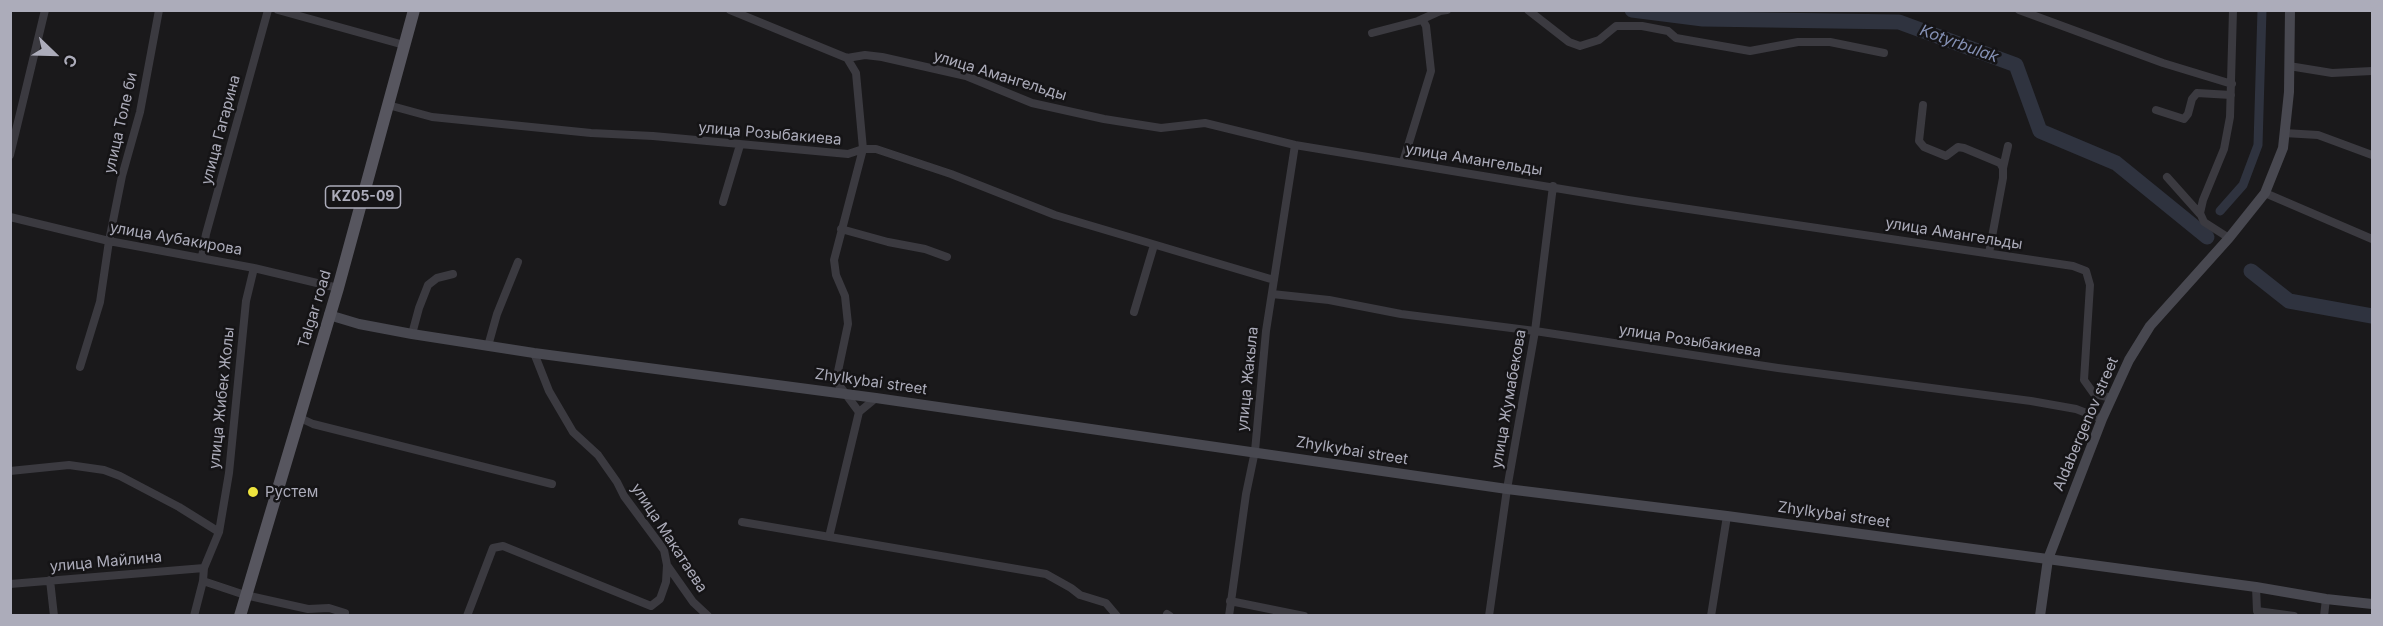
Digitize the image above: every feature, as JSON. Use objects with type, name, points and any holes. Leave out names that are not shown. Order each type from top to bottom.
[{"type":"main road","name":"Talgar road","points":[[240,615],[338,288],[414,10]]},
{"type":"street","points":[[10,155],[45,10]]},
{"type":"street","name":"улица Толе би","points":[[80,368],[100,302],[122,176],[140,112],[159,10]]},
{"type":"street","name":"улица Гагарина","points":[[202,257],[206,234],[268,10]]},
{"type":"street","points":[[279,10],[404,45]]},
{"type":"street","name":"улица Амангельды","points":[[730,10],[847,58],[865,55],[882,57],[966,76],[1032,103],[1104,119],[1161,128],[1205,123],[1295,145],[1628,200],[2073,266],[2086,271],[2090,285],[2084,380],[2094,394],[2112,398]]},
{"type":"street","points":[[1372,33],[1447,10]]},
{"type":"street","points":[[1528,10],[1569,42],[1580,46],[1599,40],[1616,26],[1642,26],[1668,31],[1676,38],[1750,51],[1798,42],[1830,42],[1884,53]]},
{"type":"street","points":[[2019,10],[2163,63],[2232,84]]},
{"type":"street","points":[[2200,214],[2203,200],[2224,149],[2232,84],[2233,10]]},
{"type":"street","name":"Aldabergenov street","points":[[2040,615],[2048,559],[2102,419],[2129,360],[2150,326],[2229,238],[2265,193],[2283,148],[2289,66],[2290,10]]},
{"type":"street","points":[[1403,162],[1431,71],[1426,26],[1422,19]]},
{"type":"street","points":[[847,58],[856,73],[863,149],[834,260],[836,275],[845,296],[848,324],[837,376],[839,385],[859,412]]},
{"type":"street","points":[[2289,66],[2332,73],[2373,71]]},
{"type":"street","points":[[2156,110],[2184,119],[2197,93],[2231,95]]},
{"type":"street","name":"улица Розыбакиева","points":[[388,105],[432,117],[591,133],[848,154],[876,148],[1055,215],[1274,280]]},
{"type":"street","points":[[1923,105],[1919,141],[1924,147],[1946,156],[1958,147],[1964,148],[2000,163],[2003,168]]},
{"type":"street","points":[[2284,133],[2318,135],[2373,155]]},
{"type":"street","points":[[723,202],[740,144]]},
{"type":"street","name":"улица Жакыла","points":[[1229,615],[1255,451],[1266,331],[1295,145]]},
{"type":"street","points":[[1989,253],[2008,146]]},
{"type":"street","points":[[2167,177],[2200,214],[2204,222],[2229,238]]},
{"type":"street","name":"улица Жумабекова","points":[[1489,615],[1507,489],[1534,331],[1553,186]]},
{"type":"street","points":[[2265,193],[2373,239]]},
{"type":"street","name":"улица Аубакирова","points":[[10,217],[163,253],[202,257],[338,288]]},
{"type":"street","points":[[841,229],[925,249],[947,257]]},
{"type":"street","points":[[1134,312],[1154,245]]},
{"type":"street","points":[[488,346],[497,314],[518,262]]},
{"type":"street","name":"улица Жибек Жолы","points":[[194,615],[204,568],[219,532],[229,473],[246,301],[254,268]]},
{"type":"street","points":[[412,334],[428,285],[437,278],[453,274]]},
{"type":"street","name":"улица Розыбакиева","points":[[1272,294],[1329,300],[1401,314],[1534,331],[1778,368],[2031,401],[2076,409],[2102,419]]},
{"type":"street","name":"Zhylkybai street","points":[[329,315],[358,324],[534,353],[876,398],[1507,489],[2256,587],[2326,600],[2373,604]]},
{"type":"street","name":"улица Макатаева","points":[[534,353],[549,391],[573,432],[598,455],[624,496],[664,550],[667,565],[693,602],[708,615]]},
{"type":"street","points":[[829,537],[859,412],[876,398]]},
{"type":"street","points":[[298,417],[313,424],[552,484]]},
{"type":"street","points":[[10,471],[69,465],[104,470],[120,476],[207,523],[219,532]]},
{"type":"street","points":[[1711,615],[1727,516]]},
{"type":"street","points":[[742,522],[936,553],[1046,574],[1071,588],[1080,596],[1106,603],[1117,615]]},
{"type":"street","points":[[467,615],[493,548],[503,546],[651,606],[660,599],[666,582],[667,565]]},
{"type":"street","name":"улица Майлина","points":[[10,584],[204,568]]},
{"type":"street","points":[[50,580],[54,615]]},
{"type":"street","points":[[203,581],[245,595],[308,609],[330,608],[345,614]]},
{"type":"street","points":[[2256,587],[2257,611],[2294,615]]},
{"type":"street","points":[[2324,615],[2326,600]]},
{"type":"street","points":[[1230,601],[1304,615]]},
{"type":"waterway","name":"Kotyrbulak","points":[[1632,10],[1703,19],[1899,22],[2016,65],[2040,131],[2116,163],[2207,237]]},
{"type":"waterway","points":[[2220,211],[2243,185],[2258,145],[2262,10]]},
{"type":"waterway","name":"Kotyrbulak","points":[[2251,271],[2289,301],[2372,316]]},
{"type":"place","name":"Рустем","points":[[253,492]]}]
